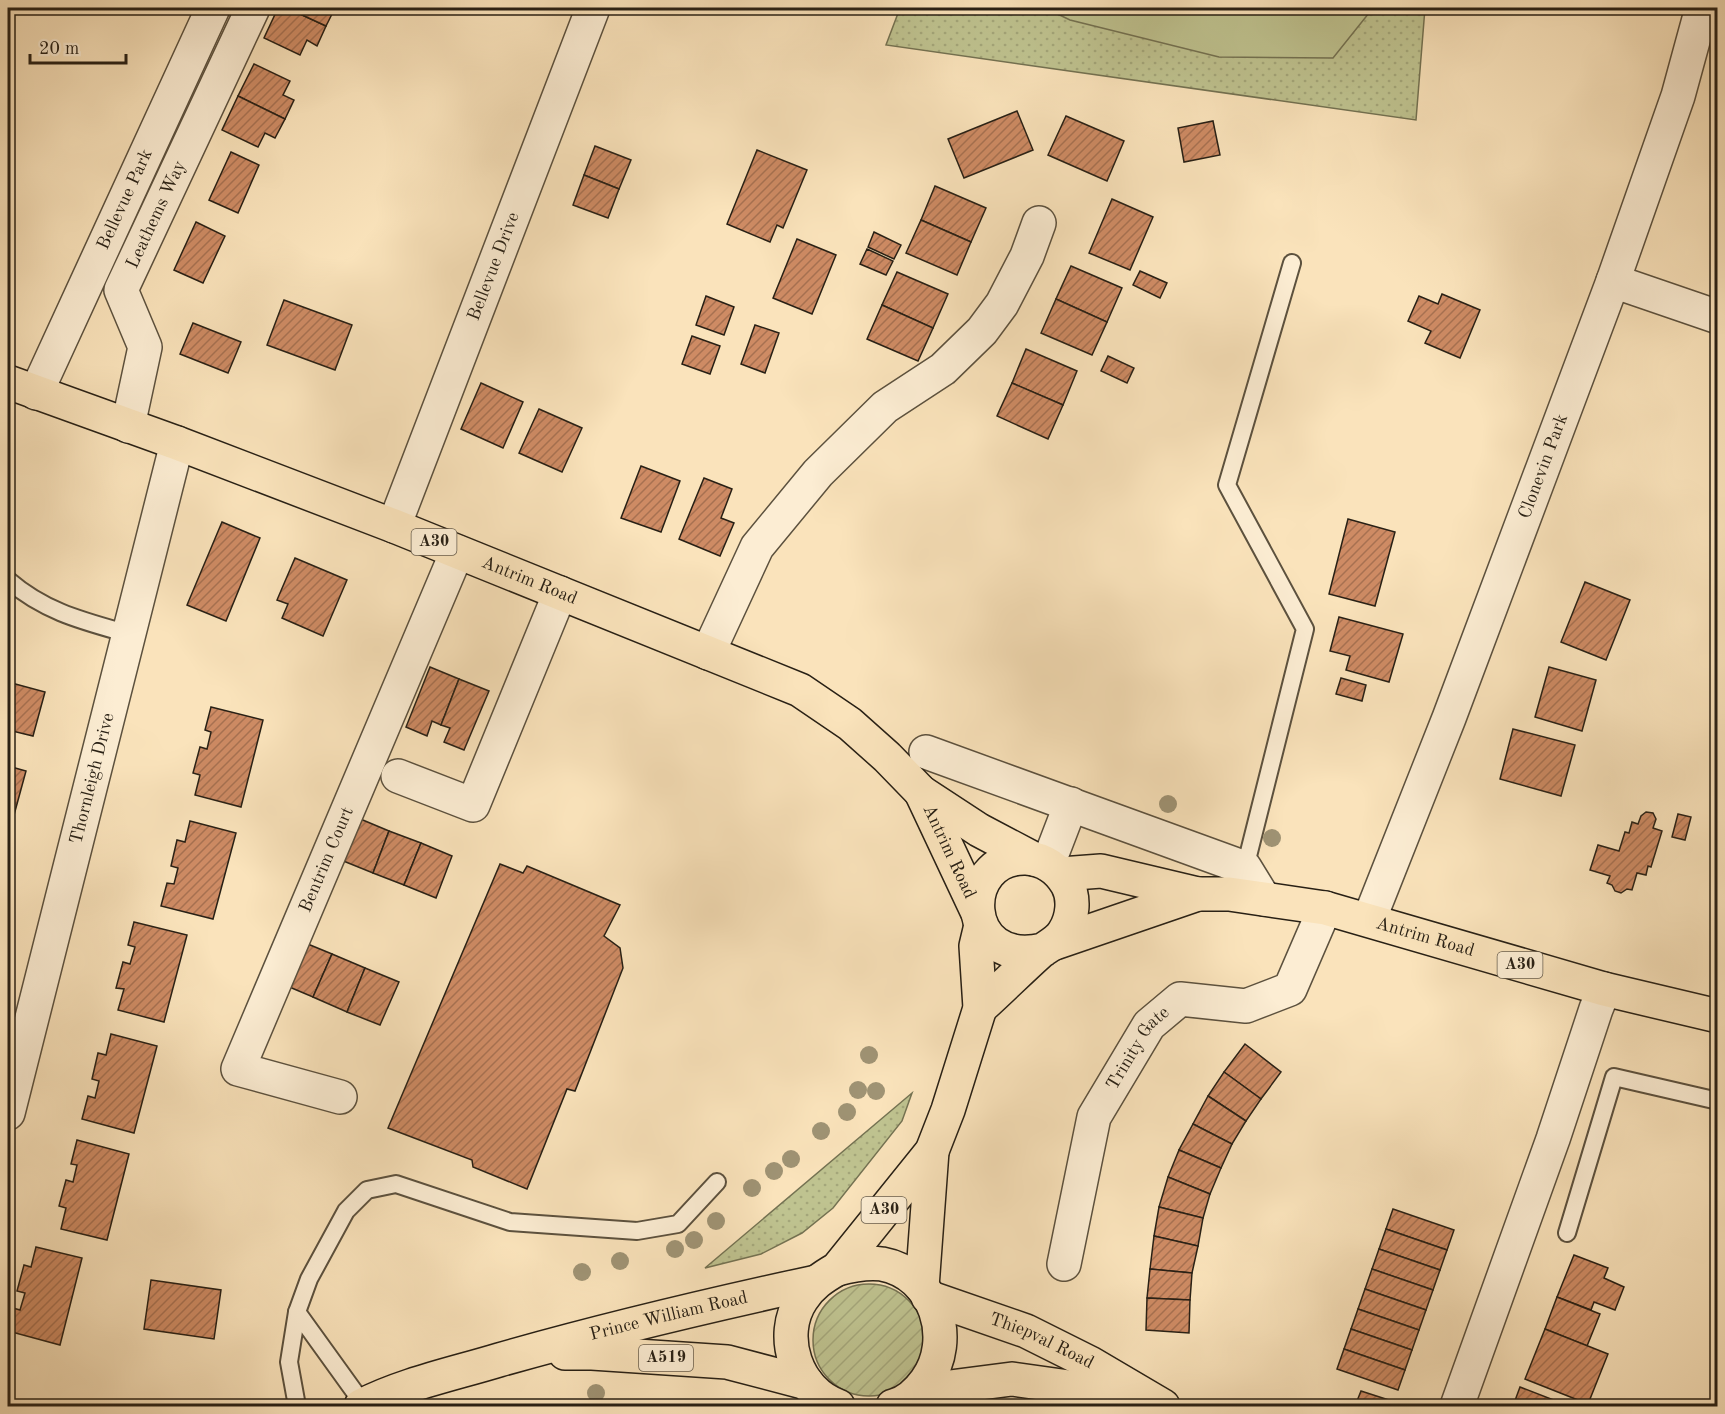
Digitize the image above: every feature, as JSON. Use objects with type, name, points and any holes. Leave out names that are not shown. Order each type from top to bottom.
[{"type":"main road","name":"Antrim Road","points":[[22,387],[394,526],[800,690],[850,724],[921,792],[979,830],[1048,866],[1101,871],[1198,894],[1229,894],[1325,908],[1604,989],[1718,1016]]},
{"type":"main road","name":"Antrim Road","points":[[921,792],[979,918]]},
{"type":"main road","name":"A30","points":[[826,1275],[932,1150],[948,1110],[980,1008],[976,946],[979,918],[978,896],[983,882],[1004,862],[1019,858],[1048,866],[1069,888],[1073,904],[1068,925],[1049,946],[980,1008]]},
{"type":"main road","name":"Antrim Road","points":[[1049,946],[1198,894]]},
{"type":"main road","name":"A30","points":[[979,918],[989,938],[1001,947],[1014,952],[1029,953],[1049,946]]},
{"type":"main road","name":"A30","points":[[925,1292],[932,1150]]},
{"type":"main road","name":"A519","points":[[838,1407],[810,1393],[798,1369],[791,1346],[793,1323],[801,1300],[826,1275],[860,1263],[884,1264],[905,1273],[925,1292],[934,1306],[940,1328],[940,1350],[933,1371],[902,1402]]},
{"type":"main road","name":"Prince William Road","points":[[363,1406],[405,1387],[521,1354],[826,1275]]},
{"type":"main road","name":"Thiepval Road","points":[[925,1292],[1026,1331],[1090,1363],[1155,1402]]},
{"type":"main road","name":"Prince William Road","points":[[521,1354],[592,1353],[727,1362],[810,1393]]},
{"type":"main road","name":"Thiepval Road","points":[[902,1402],[1012,1379],[1155,1402]]},
{"type":"street","name":"Bellevue Park","points":[[22,387],[213,8]]},
{"type":"street","name":"Leathems Way","points":[[128,426],[145,347],[121,290],[253,8]]},
{"type":"street","name":"Bellevue Drive","points":[[394,526],[593,8]]},
{"type":"street","name":"Clonevin Park","points":[[1369,920],[1449,718],[1613,281],[1678,96],[1702,8]]},
{"type":"street","points":[[708,652],[757,547],[818,472],[885,407],[944,369],[982,331],[1007,295],[1027,256],[1039,223]]},
{"type":"street","points":[[1613,281],[1718,317]]},
{"type":"street","name":"Thornleigh Drive","points":[[8,1113],[21,1008],[129,634],[177,443]]},
{"type":"street","name":"Bentrim Court","points":[[340,1097],[238,1070],[457,552]]},
{"type":"street","points":[[398,776],[473,804],[560,593]]},
{"type":"street","points":[[926,752],[1245,868],[1264,898]]},
{"type":"street","points":[[1048,866],[1071,804]]},
{"type":"street","name":"Trinity Gate","points":[[1064,1264],[1094,1117],[1149,1025],[1180,999],[1246,1006],[1290,989],[1325,908]]},
{"type":"street","points":[[1456,1407],[1553,1139],[1604,989]]},
{"type":"lane","points":[[1245,868],[1305,629],[1227,485],[1292,263]]},
{"type":"lane","points":[[8,580],[25,595],[71,618],[129,634]]},
{"type":"lane","points":[[1567,1233],[1614,1077],[1718,1101]]},
{"type":"lane","points":[[297,1407],[289,1362],[297,1312],[309,1280],[346,1211],[367,1190],[396,1184],[510,1222],[637,1231],[678,1224],[717,1182]]},
{"type":"lane","points":[[297,1312],[363,1406]]},
{"type":"green space","points":[[900,8],[1425,8],[1416,120],[886,45]]},
{"type":"green space","points":[[1045,8],[1373,8],[1333,58],[1219,57],[1070,20]]},
{"type":"green space","points":[[912,1093],[902,1121],[833,1208],[802,1233],[761,1254],[705,1268]]},
{"type":"green space","points":[[869,1284],[891,1288],[909,1300],[921,1318],[925,1340],[921,1362],[909,1380],[891,1392],[869,1396],[847,1392],[829,1380],[817,1362],[813,1340],[817,1318],[829,1300],[847,1288]]},
{"type":"building","points":[[278,8],[287,8],[326,26],[317,46],[307,40],[300,55],[264,38]]},
{"type":"building","points":[[287,8],[335,8],[326,26]]},
{"type":"building","points":[[254,64],[290,81],[283,95],[294,100],[285,119],[238,96]]},
{"type":"building","points":[[238,96],[285,119],[275,138],[265,133],[258,147],[222,130]]},
{"type":"building","points":[[1017,111],[1033,150],[964,178],[948,139]]},
{"type":"building","points":[[1066,116],[1124,141],[1107,181],[1048,155]]},
{"type":"building","points":[[1213,121],[1220,155],[1184,162],[1178,128]]},
{"type":"building","points":[[595,146],[631,160],[619,189],[584,175]]},
{"type":"building","points":[[757,150],[807,170],[783,228],[777,225],[770,242],[727,224]]},
{"type":"building","points":[[231,152],[259,165],[238,213],[209,200]]},
{"type":"building","points":[[584,175],[619,189],[608,218],[573,205]]},
{"type":"building","points":[[935,186],[986,208],[971,242],[921,220]]},
{"type":"building","points":[[1112,199],[1153,217],[1130,270],[1089,253]]},
{"type":"building","points":[[921,220],[971,242],[957,275],[906,253]]},
{"type":"building","points":[[196,222],[225,236],[203,283],[174,270]]},
{"type":"building","points":[[874,232],[901,245],[894,259],[868,247]]},
{"type":"building","points":[[797,239],[836,255],[812,314],[773,298]]},
{"type":"building","points":[[867,249],[893,261],[886,275],[860,264]]},
{"type":"building","points":[[1071,266],[1122,288],[1107,322],[1056,299]]},
{"type":"building","points":[[1140,271],[1167,283],[1160,298],[1133,285]]},
{"type":"building","points":[[897,272],[948,294],[933,328],[882,305]]},
{"type":"building","points":[[1442,294],[1480,310],[1460,358],[1425,343],[1431,331],[1408,321],[1419,296],[1438,304]]},
{"type":"building","points":[[706,296],[734,307],[724,335],[696,325]]},
{"type":"building","points":[[1056,299],[1107,322],[1092,355],[1041,333]]},
{"type":"building","points":[[284,300],[352,325],[335,370],[267,345]]},
{"type":"building","points":[[882,305],[933,328],[918,361],[867,339]]},
{"type":"building","points":[[193,323],[241,342],[228,373],[180,354]]},
{"type":"building","points":[[755,325],[779,333],[765,373],[741,364]]},
{"type":"building","points":[[692,336],[720,346],[710,374],[682,364]]},
{"type":"building","points":[[1026,349],[1077,371],[1063,405],[1012,383]]},
{"type":"building","points":[[1108,356],[1134,368],[1127,383],[1101,371]]},
{"type":"building","points":[[481,383],[523,402],[503,448],[461,429]]},
{"type":"building","points":[[1012,383],[1063,405],[1048,439],[997,416]]},
{"type":"building","points":[[539,409],[582,428],[562,472],[519,453]]},
{"type":"building","points":[[641,466],[680,481],[661,532],[621,518]]},
{"type":"building","points":[[704,478],[732,489],[721,518],[734,523],[720,556],[679,539]]},
{"type":"building","points":[[1348,519],[1395,532],[1375,606],[1329,594]]},
{"type":"building","points":[[222,522],[260,538],[226,621],[187,605]]},
{"type":"building","points":[[295,558],[347,580],[323,636],[282,618],[288,604],[277,600]]},
{"type":"building","points":[[1585,582],[1630,600],[1606,660],[1561,642]]},
{"type":"building","points":[[1339,617],[1403,634],[1389,682],[1346,670],[1350,656],[1330,651]]},
{"type":"building","points":[[430,667],[459,679],[441,725],[432,721],[427,736],[406,727]]},
{"type":"building","points":[[1549,667],[1596,680],[1582,731],[1535,717]]},
{"type":"building","points":[[1341,678],[1366,685],[1362,701],[1336,694]]},
{"type":"building","points":[[459,679],[489,691],[464,750],[444,742],[450,728],[441,725]]},
{"type":"building","points":[[8,682],[45,692],[33,736],[8,730]]},
{"type":"building","points":[[211,707],[263,720],[241,807],[195,795],[200,775],[193,773],[200,747],[207,749],[211,732],[205,730]]},
{"type":"building","points":[[1513,729],[1575,745],[1561,796],[1500,779]]},
{"type":"building","points":[[8,766],[26,771],[14,815],[8,813]]},
{"type":"building","points":[[1646,812],[1653,813],[1656,819],[1653,828],[1662,831],[1651,867],[1648,866],[1646,875],[1637,873],[1632,890],[1627,889],[1621,893],[1615,891],[1612,885],[1607,883],[1610,876],[1590,870],[1598,845],[1619,851],[1625,832],[1629,833],[1632,822],[1638,824],[1641,816]]},
{"type":"building","points":[[1678,814],[1691,817],[1685,840],[1672,837]]},
{"type":"building","points":[[358,818],[389,831],[373,873],[341,860]]},
{"type":"building","points":[[190,821],[236,833],[213,919],[161,906],[167,883],[174,884],[178,868],[171,866],[177,840],[185,842]]},
{"type":"building","points":[[389,831],[421,843],[404,885],[373,873]]},
{"type":"building","points":[[421,843],[452,856],[436,898],[404,885]]},
{"type":"building","points":[[500,864],[523,873],[527,866],[620,905],[604,936],[620,948],[623,968],[575,1091],[567,1089],[527,1189],[473,1167],[472,1160],[388,1128]]},
{"type":"building","points":[[134,922],[187,935],[164,1022],[118,1010],[124,989],[116,988],[123,962],[130,964],[135,947],[128,945]]},
{"type":"building","points":[[298,940],[332,954],[313,997],[280,983]]},
{"type":"building","points":[[332,954],[365,968],[347,1012],[313,997]]},
{"type":"building","points":[[365,968],[399,982],[380,1025],[347,1012]]},
{"type":"building","points":[[111,1034],[157,1046],[134,1133],[82,1119],[88,1096],[95,1098],[99,1081],[92,1079],[98,1053],[106,1055]]},
{"type":"building","points":[[1245,1044],[1281,1072],[1261,1099],[1224,1072]]},
{"type":"building","points":[[1224,1072],[1261,1099],[1246,1121],[1208,1096]]},
{"type":"building","points":[[1208,1096],[1246,1121],[1232,1144],[1193,1124]]},
{"type":"building","points":[[1193,1124],[1232,1144],[1221,1168],[1179,1150]]},
{"type":"building","points":[[77,1140],[129,1154],[107,1240],[61,1229],[66,1208],[59,1206],[66,1180],[73,1182],[77,1165],[71,1164]]},
{"type":"building","points":[[1179,1150],[1221,1168],[1210,1194],[1168,1177]]},
{"type":"building","points":[[1168,1177],[1210,1194],[1203,1218],[1159,1207]]},
{"type":"building","points":[[1159,1207],[1203,1218],[1198,1246],[1154,1236]]},
{"type":"building","points":[[1393,1209],[1454,1230],[1447,1250],[1386,1229]]},
{"type":"building","points":[[1386,1229],[1447,1250],[1440,1270],[1379,1249]]},
{"type":"building","points":[[1154,1236],[1198,1246],[1192,1273],[1150,1269]]},
{"type":"building","points":[[36,1247],[82,1258],[60,1345],[8,1331],[13,1308],[20,1310],[25,1293],[17,1291],[24,1265],[31,1267]]},
{"type":"building","points":[[1379,1249],[1440,1270],[1433,1290],[1372,1269]]},
{"type":"building","points":[[1574,1255],[1608,1268],[1604,1278],[1624,1287],[1615,1310],[1594,1302],[1591,1310],[1557,1297]]},
{"type":"building","points":[[1150,1269],[1192,1273],[1190,1300],[1147,1298]]},
{"type":"building","points":[[1372,1269],[1433,1290],[1426,1310],[1365,1289]]},
{"type":"building","points":[[151,1280],[221,1290],[214,1339],[144,1329]]},
{"type":"building","points":[[1365,1289],[1426,1310],[1419,1330],[1358,1309]]},
{"type":"building","points":[[1557,1297],[1600,1314],[1587,1346],[1545,1329]]},
{"type":"building","points":[[1147,1298],[1190,1300],[1189,1333],[1146,1330]]},
{"type":"building","points":[[1358,1309],[1419,1330],[1412,1350],[1351,1329]]},
{"type":"building","points":[[1351,1329],[1412,1350],[1405,1370],[1344,1349]]},
{"type":"building","points":[[1545,1329],[1608,1354],[1588,1404],[1525,1379]]},
{"type":"building","points":[[1344,1349],[1405,1370],[1398,1390],[1337,1369]]},
{"type":"building","points":[[1520,1387],[1569,1406],[1513,1406]]},
{"type":"building","points":[[1361,1391],[1395,1402],[1393,1406],[1355,1406]]}]
